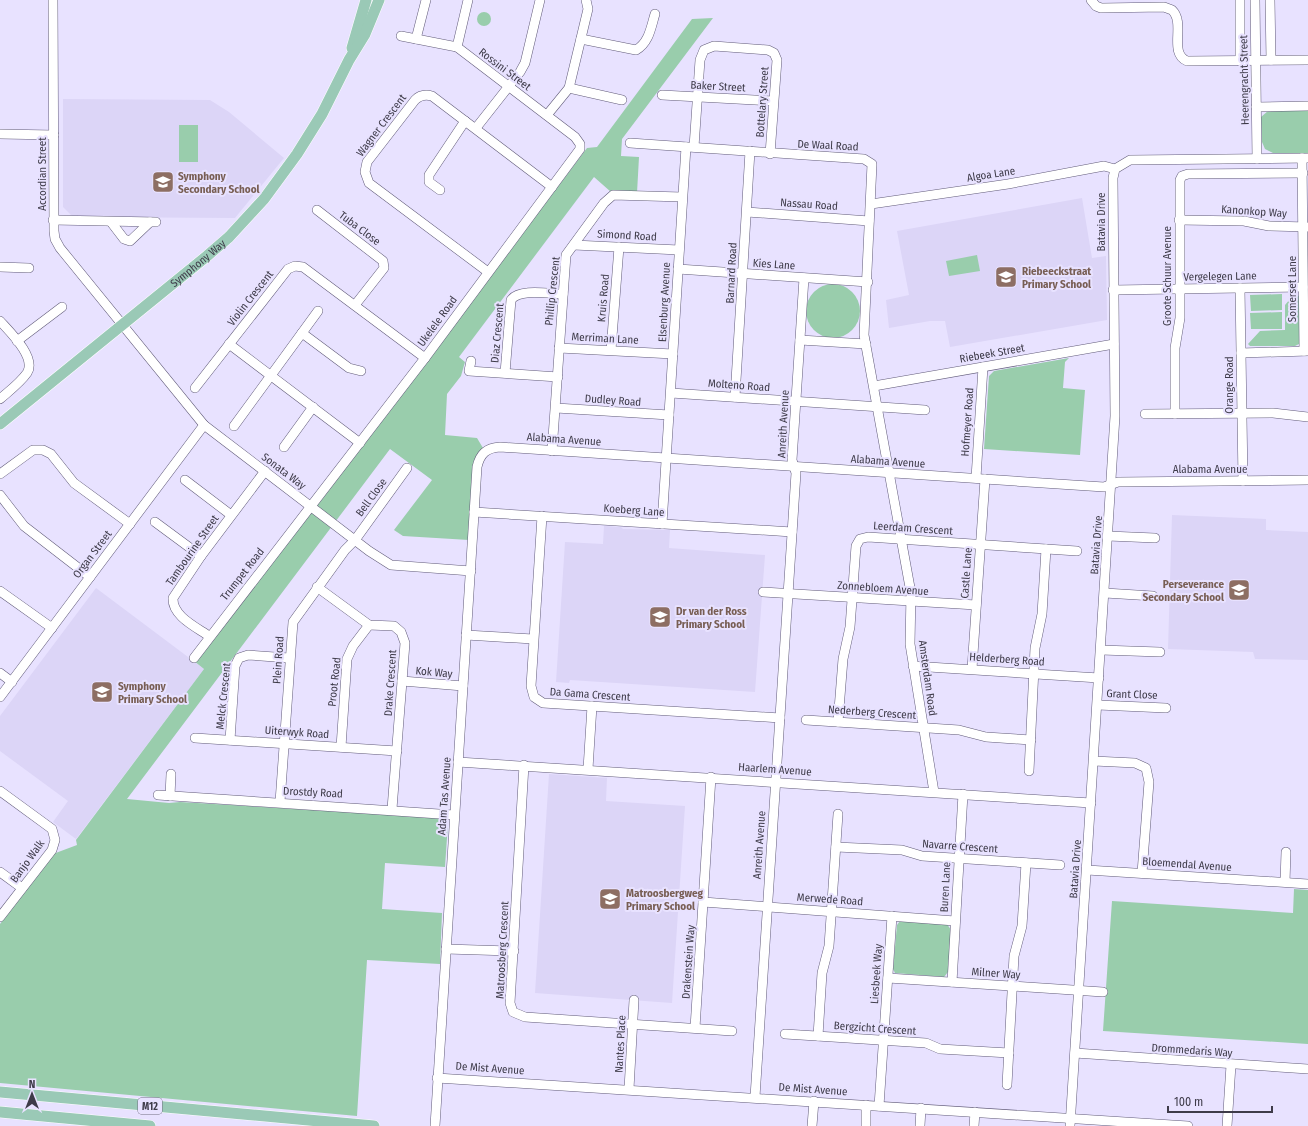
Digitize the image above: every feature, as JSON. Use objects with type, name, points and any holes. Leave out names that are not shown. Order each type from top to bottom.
[{"type":"main road","name":"Symphony Way","points":[[349,60],[366,0]]},
{"type":"main road","name":"Symphony Way","points":[[0,424],[207,256],[229,237],[264,199],[298,154],[322,114],[349,60],[365,34],[379,0]]},
{"type":"main road","name":"M12","points":[[0,1092],[374,1126]]},
{"type":"main road","name":"M12","points":[[0,1112],[150,1126]]},
{"type":"street","name":"Accordian Street","points":[[53,0],[54,235],[58,244],[122,324]]},
{"type":"street","points":[[416,39],[426,0]]},
{"type":"street","points":[[457,47],[468,0]]},
{"type":"street","points":[[476,128],[524,63],[540,0]]},
{"type":"street","points":[[548,115],[569,88],[588,9],[586,0]]},
{"type":"street","points":[[1092,0],[1096,6],[1101,8],[1170,8],[1175,12],[1178,18],[1179,53],[1182,59],[1190,62],[1308,60]]},
{"type":"street","points":[[1240,0],[1240,61]]},
{"type":"street","name":"Heerengracht Street","points":[[1254,0],[1257,159]]},
{"type":"street","points":[[1270,0],[1271,60]]},
{"type":"street","points":[[581,38],[636,50],[642,47],[646,41],[655,14]]},
{"type":"street","name":"Rossini Street","points":[[401,36],[457,47],[548,115],[574,137],[581,147]]},
{"type":"street","name":"Bottelary Street","points":[[704,50],[714,46],[772,51],[776,55],[770,154]]},
{"type":"street","name":"Elsenburg Avenue","points":[[662,524],[682,197],[698,97],[701,55],[704,50]]},
{"type":"street","points":[[569,88],[622,100]]},
{"type":"street","name":"Wagner Crescent","points":[[488,272],[369,183],[365,172],[367,162],[418,97],[427,95],[432,96],[476,128],[552,187]]},
{"type":"street","name":"Baker Street","points":[[662,95],[773,101]]},
{"type":"street","points":[[1256,107],[1308,106]]},
{"type":"street","points":[[440,190],[429,182],[429,175],[465,121]]},
{"type":"street","points":[[0,134],[54,135]]},
{"type":"street","name":"De Waal Road","points":[[630,143],[867,160],[872,167],[868,282],[864,327],[874,386]]},
{"type":"street","name":"Ukelele Road","points":[[310,506],[360,443],[581,147]]},
{"type":"street","name":"Barnard Road","points":[[735,397],[750,151]]},
{"type":"street","points":[[1115,168],[1130,160],[1305,158]]},
{"type":"street","name":"Somerset Lane","points":[[1305,158],[1303,173],[1306,227],[1304,287],[1306,351]]},
{"type":"street","name":"Algoa Lane","points":[[871,204],[1008,184],[1104,166],[1115,168]]},
{"type":"street","name":"Batavia Drive","points":[[1070,1122],[1112,484],[1115,416],[1113,178],[1115,168]]},
{"type":"street","name":"Groote Schuur Avenue","points":[[1175,414],[1175,348],[1180,325],[1178,187],[1182,176],[1188,174],[1303,173]]},
{"type":"street","name":"Phillip Crescent","points":[[552,450],[566,255],[604,203],[613,195],[682,197]]},
{"type":"street","name":"Tuba Close","points":[[317,210],[383,261],[384,268],[355,305]]},
{"type":"street","name":"Nassau Road","points":[[747,212],[869,221]]},
{"type":"street","points":[[53,220],[153,222],[130,241],[124,239],[110,222]]},
{"type":"street","name":"Kanonkop Way","points":[[1179,220],[1244,221],[1269,226],[1306,227]]},
{"type":"street","name":"Simond Road","points":[[574,245],[679,250]]},
{"type":"street","name":"Kruis Road","points":[[610,350],[619,247]]},
{"type":"street","name":"Violin Crescent","points":[[195,388],[288,269],[295,266],[303,267],[424,358]]},
{"type":"street","points":[[0,268],[29,268]]},
{"type":"street","name":"Kies Lane","points":[[678,269],[868,282]]},
{"type":"street","name":"Anreith Avenue","points":[[755,1098],[796,473],[792,460],[804,278]]},
{"type":"street","name":"Vergelegen Lane","points":[[1113,290],[1304,287]]},
{"type":"street","name":"Orange Road","points":[[1240,288],[1243,481]]},
{"type":"street","name":"Diaz Crescent","points":[[505,373],[511,300],[513,297],[520,293],[563,294]]},
{"type":"street","points":[[17,341],[62,307]]},
{"type":"street","points":[[234,426],[318,311]]},
{"type":"street","points":[[0,321],[27,355],[29,370],[0,399]]},
{"type":"street","name":"Sonata Way","points":[[122,324],[204,425],[355,540],[391,565],[470,571]]},
{"type":"street","points":[[302,333],[350,368],[361,371]]},
{"type":"street","points":[[800,340],[866,344]]},
{"type":"street","points":[[229,344],[360,443]]},
{"type":"street","name":"Riebeek Street","points":[[874,386],[1114,344]]},
{"type":"street","name":"Merriman Lane","points":[[559,348],[673,354]]},
{"type":"street","points":[[1240,352],[1306,351]]},
{"type":"street","points":[[470,361],[469,371],[558,377]]},
{"type":"street","name":"Hofmeyer Road","points":[[980,479],[983,367]]},
{"type":"street","name":"Amsterdam Road","points":[[874,386],[912,602],[910,644],[934,792]]},
{"type":"street","name":"Molteno Road","points":[[671,393],[925,410]]},
{"type":"street","points":[[284,447],[313,408]]},
{"type":"street","name":"Dudley Road","points":[[556,408],[669,415]]},
{"type":"street","points":[[1145,414],[1280,413],[1308,418]]},
{"type":"street","name":"Organ Street","points":[[0,697],[204,425]]},
{"type":"street","name":"Alabama Avenue","points":[[477,468],[479,459],[484,452],[491,448],[552,450],[1104,487],[1118,482],[1308,480]]},
{"type":"street","points":[[0,474],[33,450],[42,450],[51,454],[74,483],[130,524]]},
{"type":"street","name":"Bell Close","points":[[355,540],[407,468]]},
{"type":"street","name":"Adam Tas Avenue","points":[[435,1126],[477,468]]},
{"type":"street","name":"Tambourine Street","points":[[209,636],[177,613],[172,603],[173,598],[201,556],[265,472]]},
{"type":"street","name":"Castle Lane","points":[[972,669],[980,544],[980,479]]},
{"type":"street","points":[[186,480],[232,515]]},
{"type":"street","points":[[0,495],[24,526],[90,577]]},
{"type":"street","name":"Trumpet Road","points":[[194,658],[209,636],[310,506]]},
{"type":"street","name":"Koeberg Lane","points":[[474,512],[792,532]]},
{"type":"street","name":"Da Gama Crescent","points":[[542,516],[531,686],[534,697],[543,703],[780,718]]},
{"type":"street","points":[[155,522],[201,556]]},
{"type":"street","points":[[1108,536],[1155,538]]},
{"type":"street","name":"Leerdam Crescent","points":[[838,722],[843,659],[849,635],[856,546],[858,541],[868,537],[1078,551]]},
{"type":"street","name":"Plein Road","points":[[280,802],[289,658],[293,622],[317,587],[345,550],[355,540]]},
{"type":"street","points":[[1029,771],[1033,673],[1036,637],[1042,614],[1046,549]]},
{"type":"street","points":[[317,587],[369,625]]},
{"type":"street","points":[[0,591],[52,628]]},
{"type":"street","points":[[763,592],[788,594]]},
{"type":"street","points":[[1105,593],[1153,596]]},
{"type":"street","name":"Zonnebloem Avenue","points":[[788,594],[976,605]]},
{"type":"street","name":"Drake Crescent","points":[[369,625],[394,626],[401,632],[405,643],[392,810]]},
{"type":"street","name":"Proot Road","points":[[341,747],[347,658],[353,646],[369,625]]},
{"type":"street","points":[[466,636],[534,639]]},
{"type":"street","points":[[1101,650],[1160,652]]},
{"type":"street","name":"Melck Crescent","points":[[230,740],[236,666],[239,658],[248,655],[289,658]]},
{"type":"street","name":"Helderberg Road","points":[[914,666],[1099,678]]},
{"type":"street","points":[[0,673],[12,682]]},
{"type":"street","name":"Kok Way","points":[[402,681],[463,686]]},
{"type":"street","name":"Grant Close","points":[[1098,705],[1166,708]]},
{"type":"street","points":[[588,769],[592,706]]},
{"type":"street","name":"Nederberg Crescent","points":[[806,720],[966,731],[986,737],[1031,740]]},
{"type":"street","name":"Uiterwyk Road","points":[[196,738],[397,751]]},
{"type":"street","points":[[1094,760],[1135,763],[1146,768],[1149,782],[1142,873]]},
{"type":"street","name":"Haarlem Avenue","points":[[458,762],[712,777],[1091,803]]},
{"type":"street","name":"Matroosberg Crescent","points":[[524,765],[510,1003],[513,1012],[524,1017],[732,1031]]},
{"type":"street","points":[[170,796],[171,774]]},
{"type":"street","name":"Drakenstein Way","points":[[696,1028],[712,777]]},
{"type":"street","name":"Banjo Walk","points":[[0,790],[52,830],[55,840],[52,850],[0,917]]},
{"type":"street","name":"Buren Lane","points":[[952,982],[963,794]]},
{"type":"street","name":"Drostdy Road","points":[[158,795],[280,802],[454,815]]},
{"type":"street","points":[[818,1036],[822,973],[829,946],[838,814]]},
{"type":"street","name":"Navarre Crescent","points":[[836,846],[902,850],[922,856],[1060,865]]},
{"type":"street","points":[[1285,882],[1286,852]]},
{"type":"street","points":[[1007,1085],[1015,948],[1022,926],[1026,863]]},
{"type":"street","name":"Bloemendal Avenue","points":[[1087,870],[1308,884]]},
{"type":"street","points":[[0,872],[22,888]]},
{"type":"street","name":"Merwede Road","points":[[703,902],[955,921]]},
{"type":"street","name":"Liesbeek Way","points":[[879,1106],[892,916]]},
{"type":"street","points":[[446,949],[514,951]]},
{"type":"street","name":"Milner Way","points":[[888,978],[1013,986],[1078,992],[1103,992]]},
{"type":"street","name":"Nantes Place","points":[[629,1089],[634,1000]]},
{"type":"street","name":"Bergzicht Crescent","points":[[786,1034],[926,1043],[940,1049],[1009,1053]]},
{"type":"street","name":"Drommedaris Way","points":[[1074,1053],[1231,1065],[1308,1069]]},
{"type":"street","points":[[1227,1126],[1231,1065]]},
{"type":"street","name":"De Mist Avenue","points":[[437,1078],[921,1108],[1070,1122],[1188,1126]]},
{"type":"street","points":[[812,1126],[814,1101]]},
{"type":"street","points":[[866,1105],[866,1126]]},
{"type":"street","points":[[920,1126],[921,1108]]},
{"type":"street","points":[[974,1126],[975,1112]]},
{"type":"shaded area","name":"Symphony Secondary School","points":[[63,99],[210,100],[229,112],[284,158],[235,218],[73,217],[63,207]]},
{"type":"shaded area","name":"Riebeeckstraat Primary School","points":[[1082,198],[1092,258],[1106,256],[1107,320],[950,347],[945,321],[930,321],[889,328],[886,300],[909,295],[897,231]]},
{"type":"shaded area","name":"Perseverance Secondary School","points":[[1172,515],[1266,519],[1266,530],[1308,532],[1308,660],[1255,659],[1253,652],[1168,649]]},
{"type":"shaded area","name":"Dr van der Ross Primary School","points":[[604,526],[621,527],[623,529],[670,530],[669,548],[765,555],[755,692],[570,680],[569,683],[556,682],[565,542],[603,544]]},
{"type":"shaded area","name":"Symphony Primary School","points":[[96,588],[204,669],[76,839],[53,822],[68,801],[0,751],[0,716]]},
{"type":"shaded area","name":"Matroosbergweg Primary School","points":[[549,774],[607,778],[606,801],[685,806],[672,1003],[535,993]]},
{"type":"green space","points":[[484,12],[489,14],[491,19],[489,24],[484,26],[479,24],[477,19],[479,14]]},
{"type":"green space","points":[[713,18],[622,139],[621,156],[639,157],[637,193],[611,192],[594,177],[459,357],[465,362],[461,376],[447,394],[445,435],[477,438],[483,448],[473,464],[469,540],[403,536],[394,530],[432,480],[390,449],[127,799],[169,803],[180,802],[444,818],[448,823],[445,867],[385,863],[382,909],[442,913],[440,964],[367,960],[357,1116],[0,1083],[0,924],[53,854],[77,845],[76,840],[204,669],[194,661],[307,514],[320,502],[587,148],[597,147],[692,19]]},
{"type":"green space","points":[[1268,111],[1308,111],[1308,153],[1273,153],[1265,149],[1262,142],[1261,117]]},
{"type":"green space","points":[[179,125],[198,125],[198,162],[179,162]]},
{"type":"green space","points":[[977,255],[980,271],[949,276],[946,261]]},
{"type":"green space","points":[[833,284],[843,286],[852,292],[858,301],[860,311],[858,321],[852,330],[843,336],[833,338],[823,336],[814,330],[808,321],[806,311],[808,301],[814,292],[823,286]]},
{"type":"green space","points":[[1295,293],[1300,297],[1299,344],[1295,346],[1250,346],[1248,344],[1260,331],[1285,330],[1285,305]]},
{"type":"green space","points":[[1282,294],[1282,310],[1251,311],[1250,295]]},
{"type":"green space","points":[[1282,312],[1282,329],[1251,329],[1250,313]]},
{"type":"green space","points":[[1069,358],[1065,362],[1063,388],[1085,390],[1080,455],[984,449],[989,376],[994,371]]},
{"type":"green space","points":[[1294,889],[1308,890],[1308,1044],[1103,1031],[1112,901],[1293,913]]},
{"type":"green space","points":[[900,921],[947,924],[951,930],[948,972],[944,977],[895,973],[893,969],[897,925]]},
{"type":"place","name":"Symphony Secondary School","points":[[163,182]]},
{"type":"place","name":"Riebeeckstraat Primary School","points":[[1006,277]]},
{"type":"place","name":"Perseverance Secondary School","points":[[1239,590]]},
{"type":"place","name":"Dr van der Ross Primary School","points":[[660,617]]},
{"type":"place","name":"Symphony Primary School","points":[[102,692]]},
{"type":"place","name":"Matroosbergweg Primary School","points":[[610,899]]}]
